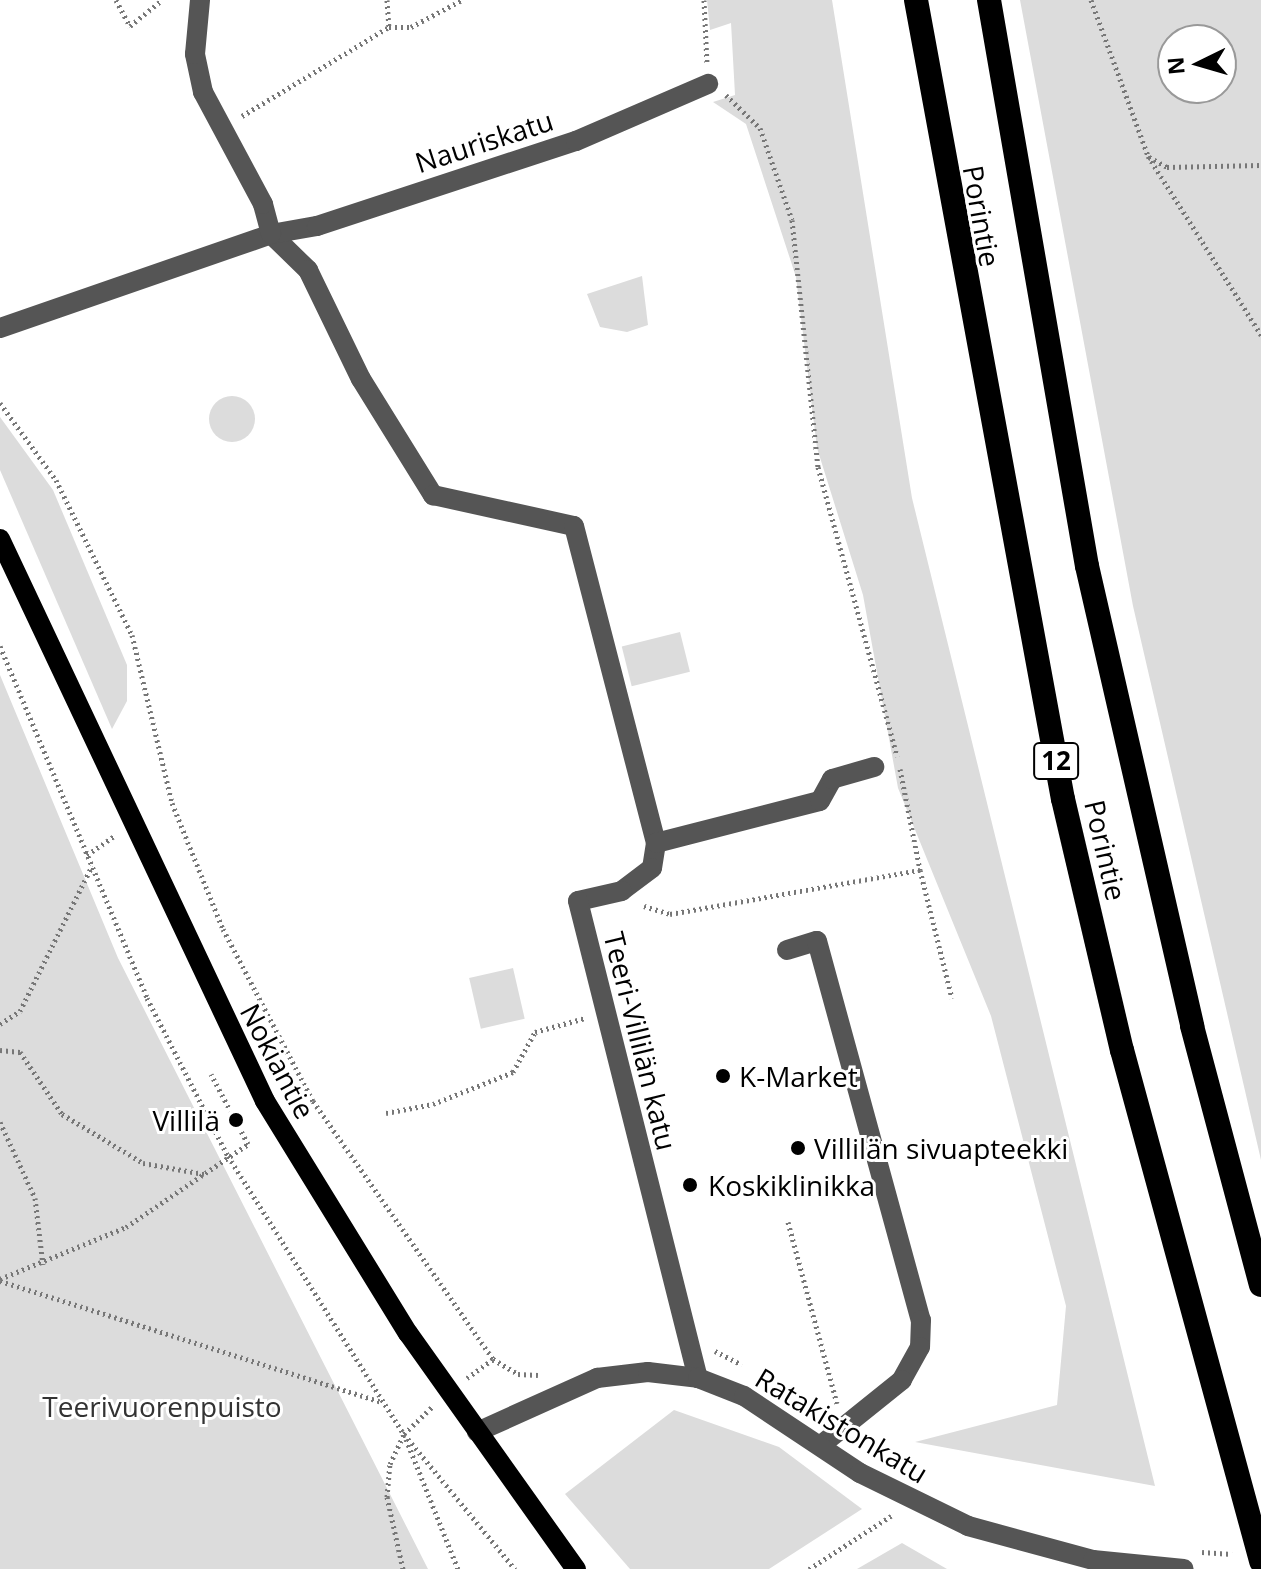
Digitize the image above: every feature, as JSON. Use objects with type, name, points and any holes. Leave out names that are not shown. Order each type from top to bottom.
[{"type":"highway","name":"Porintie","points":[[916,0],[1063,799],[1122,1050],[1261,1561]]},
{"type":"highway","name":"Porintie","points":[[989,0],[1090,580],[1184,996],[1261,1285]]},
{"type":"main road","name":"Nokiantie","points":[[0,539],[130,825],[265,1101],[449,1392],[576,1569]]},
{"type":"street","points":[[200,0],[195,54],[203,92],[224,127],[271,234],[308,270],[361,379],[433,495],[574,526],[656,843],[652,868],[622,891]]},
{"type":"street","name":"Nauriskatu","points":[[0,328],[271,234],[317,226],[576,141],[708,84]]},
{"type":"street","points":[[656,843],[820,801],[832,779],[874,767]]},
{"type":"street","name":"Teeri-Villilän katu","points":[[622,891],[578,901],[698,1378]]},
{"type":"street","points":[[787,950],[817,941],[921,1320],[920,1347],[902,1380],[820,1446]]},
{"type":"street","name":"Ratakistonkatu","points":[[477,1432],[597,1378],[648,1372],[698,1378],[744,1396],[904,1497],[1015,1542],[1184,1569]]},
{"type":"path","points":[[116,0],[130,26],[162,0]]},
{"type":"path","points":[[387,0],[389,27]]},
{"type":"path","points":[[224,127],[389,27],[411,27],[462,0]]},
{"type":"path","points":[[704,0],[708,84],[744,106],[760,128],[792,220],[818,467],[888,717],[920,870],[952,998]]},
{"type":"path","points":[[1091,0],[1148,156],[1261,335]]},
{"type":"path","points":[[1148,156],[1167,167],[1261,165]]},
{"type":"path","points":[[0,403],[56,480],[132,635],[172,803],[265,1015],[313,1101],[493,1359],[449,1392],[404,1434],[387,1497],[403,1569]]},
{"type":"path","points":[[0,646],[147,998],[228,1156],[404,1434],[515,1569]]},
{"type":"path","points":[[87,855],[130,825]]},
{"type":"path","points":[[0,1024],[20,1011],[92,866]]},
{"type":"path","points":[[622,891],[670,914],[920,870]]},
{"type":"path","points":[[386,1113],[433,1104],[513,1072],[535,1032],[605,1013]]},
{"type":"path","points":[[0,1050],[20,1052],[62,1114],[143,1163],[205,1174]]},
{"type":"path","points":[[0,1280],[43,1265],[126,1227],[248,1144],[211,1074]]},
{"type":"path","points":[[0,1122],[35,1198],[43,1265]]},
{"type":"path","points":[[788,1222],[843,1428]]},
{"type":"path","points":[[0,1280],[382,1402]]},
{"type":"path","points":[[404,1434],[458,1569]]},
{"type":"path","points":[[809,1569],[889,1518],[904,1497]]},
{"type":"green space","points":[[707,0],[832,0],[912,498],[1155,1486],[915,1442],[1057,1405],[1066,1306],[991,1016],[898,788],[863,595],[817,448],[796,277],[746,124],[713,102],[735,95],[731,23],[710,30]]},
{"type":"green space","points":[[1020,0],[1261,0],[1261,1160],[1133,606]]},
{"type":"green space","points":[[642,276],[648,325],[627,332],[600,327],[587,294]]},
{"type":"green space","points":[[232,396],[241,397],[248,403],[254,410],[254,428],[248,435],[241,441],[232,442],[223,441],[216,435],[210,428],[209,419],[210,410],[216,403],[223,397]]},
{"type":"green space","points":[[0,417],[53,490],[127,665],[127,701],[112,729],[0,470]]},
{"type":"green space","points":[[680,632],[690,672],[632,686],[622,647]]},
{"type":"green space","name":"Teerivuorenpuisto","points":[[0,675],[118,958],[428,1569],[0,1569]]},
{"type":"green space","points":[[513,968],[525,1019],[481,1029],[469,978]]},
{"type":"green space","points":[[674,1410],[779,1447],[862,1509],[769,1569],[630,1569],[565,1494]]},
{"type":"green space","points":[[902,1543],[947,1569],[857,1569]]},
{"type":"place","name":"K-Market","points":[[723,1076]]},
{"type":"place","name":"Villilä","points":[[236,1120]]},
{"type":"place","name":"Villilän sivuapteekki","points":[[798,1148]]},
{"type":"place","name":"Koskiklinikka","points":[[690,1185]]}]
